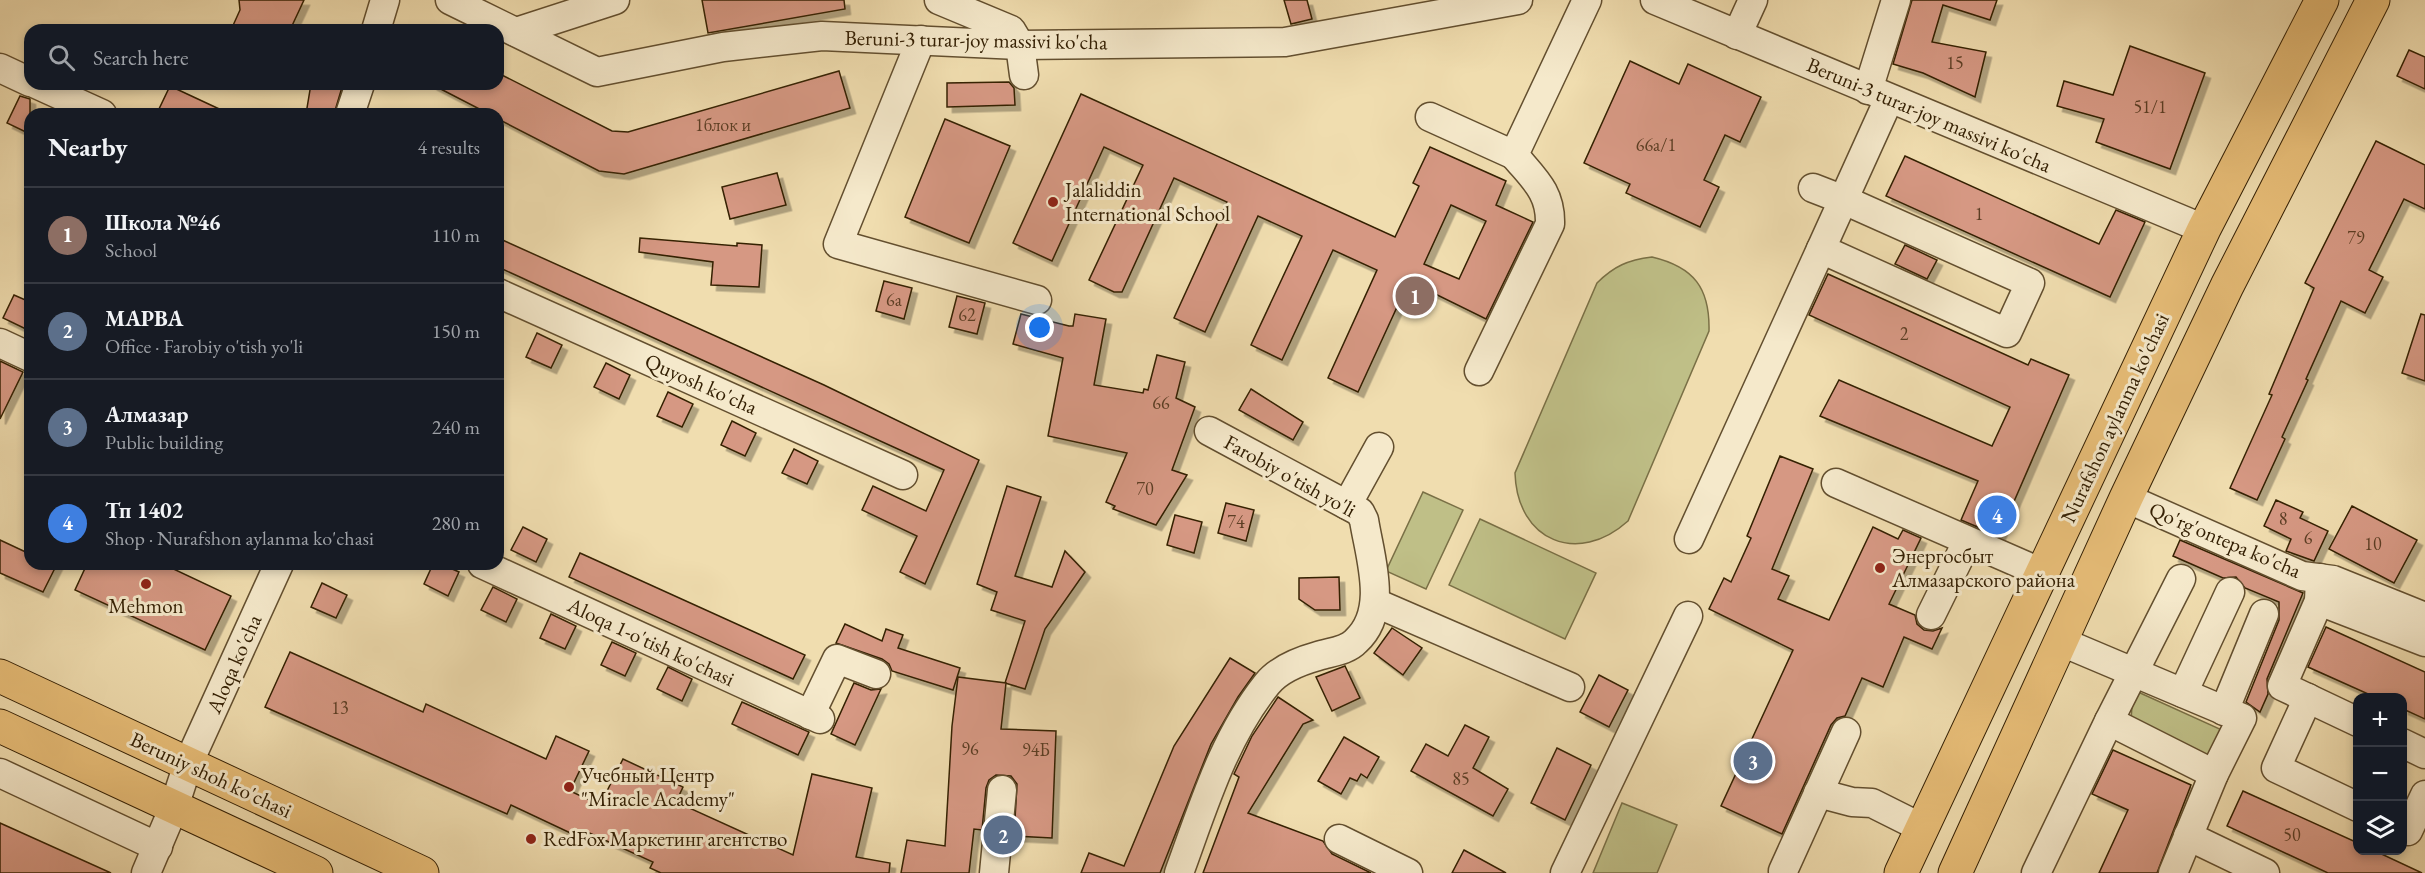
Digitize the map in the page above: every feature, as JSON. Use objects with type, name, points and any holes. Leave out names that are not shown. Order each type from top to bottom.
[{"type":"main road","name":"Nurafshon aylanma ko'chasi","points":[[1901,873],[2204,229],[2322,0]]},
{"type":"main road","points":[[1922,828],[1961,861],[2126,498],[2227,286],[2373,0]]},
{"type":"main road","name":"Beruniy shoh ko'chasi","points":[[0,676],[422,873]]},
{"type":"main road","points":[[0,726],[316,873]]},
{"type":"street","points":[[378,24],[385,0]]},
{"type":"street","name":"Beruni-3 turar-joy massivi ko'cha","points":[[450,0],[498,24]]},
{"type":"street","points":[[516,33],[615,0]]},
{"type":"street","points":[[939,0],[1011,30],[1020,45],[1024,75]]},
{"type":"street","name":"Beruni-3 turar-joy massivi ko'cha","points":[[504,27],[597,72],[723,47],[822,36],[1020,45],[1285,42],[1518,0]]},
{"type":"street","points":[[1514,155],[1587,0]]},
{"type":"street","name":"Beruni-3 turar-joy massivi ko'cha","points":[[1655,0],[1878,95],[2204,229]]},
{"type":"street","points":[[1737,35],[1753,0]]},
{"type":"street","points":[[1689,539],[1844,200],[1878,95],[1896,0]]},
{"type":"street","points":[[921,40],[838,243],[1037,300]]},
{"type":"street","points":[[0,68],[24,78]]},
{"type":"street","points":[[49,90],[89,108]]},
{"type":"street","points":[[352,108],[358,90]]},
{"type":"street","points":[[1430,117],[1514,155],[1551,206],[1550,224],[1479,371]]},
{"type":"street","points":[[1813,188],[2030,283],[2007,333],[1821,249]]},
{"type":"street","name":"Quyosh ko'cha","points":[[504,296],[903,476]]},
{"type":"street","points":[[0,343],[24,354]]},
{"type":"street","name":"Farobiy o'tish yo'li","points":[[1209,431],[1360,512],[1364,520],[1376,603]]},
{"type":"street","points":[[1347,506],[1379,447]]},
{"type":"street","points":[[1836,483],[2042,573]]},
{"type":"street","name":"Qo'rg'ontepa ko'cha","points":[[2126,498],[2302,576],[2319,590],[2333,580],[2425,617]]},
{"type":"street","points":[[1932,615],[1967,542]]},
{"type":"street","name":"Aloqa ko'cha","points":[[146,873],[174,807],[188,764],[276,570]]},
{"type":"street","name":"Aloqa 1-o'tish ko'chasi","points":[[495,570],[815,717],[837,659],[876,674]]},
{"type":"street","points":[[2036,873],[2181,579]]},
{"type":"street","points":[[2353,720],[2282,686],[2319,590],[2425,642]]},
{"type":"street","points":[[2183,693],[2230,592]]},
{"type":"street","points":[[1179,873],[1210,784],[1255,700],[1269,681],[1299,661],[1345,648],[1356,642],[1376,603],[1569,687]]},
{"type":"street","points":[[2224,711],[2264,614]]},
{"type":"street","points":[[1565,873],[1688,615]]},
{"type":"street","points":[[2062,642],[2242,718],[2214,774],[2172,873]]},
{"type":"street","points":[[2308,698],[2276,768],[2353,805]]},
{"type":"street","points":[[2109,721],[2214,774]]},
{"type":"street","points":[[1783,871],[1846,732]]},
{"type":"street","points":[[2407,745],[2425,754]]},
{"type":"street","points":[[0,773],[158,847]]},
{"type":"street","points":[[994,873],[1002,790]]},
{"type":"street","points":[[1818,793],[1852,802],[1872,803],[1922,828]]},
{"type":"street","points":[[2412,832],[2425,795]]},
{"type":"street","points":[[2188,836],[2265,873]]},
{"type":"street","points":[[1339,839],[1408,873]]},
{"type":"green space","points":[[1652,257],[1679,267],[1697,282],[1706,303],[1709,331],[1628,521],[1609,535],[1590,542],[1571,544],[1553,539],[1538,530],[1526,516],[1518,496],[1515,473],[1597,283],[1609,272],[1622,265]]},
{"type":"green space","points":[[1423,492],[1463,510],[1426,589],[1386,571]]},
{"type":"green space","points":[[1480,519],[1596,573],[1565,639],[1449,585]]},
{"type":"green space","points":[[2138,692],[2222,730],[2209,758],[2131,720],[2132,706]]},
{"type":"green space","points":[[1622,803],[1677,825],[1657,873],[1593,873]]},
{"type":"building","points":[[239,0],[304,0],[293,24],[234,24],[240,10]]},
{"type":"building","points":[[702,0],[844,0],[845,9],[708,33]]},
{"type":"building","points":[[1284,0],[1307,0],[1312,19],[1291,24]]},
{"type":"building","points":[[1912,0],[1997,0],[1990,20],[1943,5],[1932,42],[1986,52],[1975,97],[1923,73],[1893,64]]},
{"type":"building","points":[[2130,46],[2205,73],[2170,169],[2096,142],[2104,119],[2057,106],[2064,81],[2113,95]]},
{"type":"building","points":[[2409,50],[2425,57],[2425,89],[2397,76]]},
{"type":"building","points":[[1630,61],[1679,84],[1688,64],[1761,97],[1740,142],[1725,135],[1704,180],[1719,187],[1700,227],[1626,193],[1630,184],[1584,163]]},
{"type":"building","points":[[839,71],[850,108],[624,174],[599,171],[504,122],[504,108],[477,108],[443,90],[504,90],[504,76],[612,131],[628,132]]},
{"type":"building","points":[[1009,82],[1014,88],[1015,105],[947,107],[947,83]]},
{"type":"building","points":[[168,90],[179,90],[217,108],[159,108]]},
{"type":"building","points":[[310,90],[341,90],[336,108],[307,108]]},
{"type":"building","points":[[1081,94],[1395,237],[1419,186],[1413,183],[1430,147],[1506,181],[1496,205],[1533,222],[1486,319],[1409,281],[1358,392],[1328,378],[1377,270],[1333,250],[1282,360],[1251,345],[1302,236],[1258,216],[1205,332],[1174,318],[1227,202],[1174,178],[1122,292],[1114,292],[1089,280],[1143,165],[1104,147],[1052,261],[1013,243]],"holes":[[[1451,205],[1486,221],[1459,279],[1424,264]]]},
{"type":"building","points":[[20,96],[30,99],[30,108],[24,108],[24,131],[7,123]]},
{"type":"building","points":[[945,119],[1010,146],[969,243],[905,217]]},
{"type":"building","points":[[2376,141],[2425,165],[2425,209],[2404,199],[2369,270],[2383,277],[2365,313],[2341,301],[2282,437],[2285,439],[2257,500],[2230,488],[2272,395],[2269,394],[2314,288],[2305,283]]},
{"type":"building","points":[[1905,156],[2099,244],[2116,210],[2145,222],[2110,297],[1886,196]]},
{"type":"building","points":[[777,173],[786,205],[730,219],[722,187]]},
{"type":"building","points":[[640,238],[737,246],[737,243],[762,245],[759,287],[711,285],[713,262],[639,252]]},
{"type":"building","points":[[504,241],[824,385],[979,460],[925,584],[900,572],[917,536],[862,510],[873,486],[926,511],[944,470],[504,270]]},
{"type":"building","points":[[1905,245],[1937,260],[1927,279],[1895,264]]},
{"type":"building","points":[[1828,274],[2028,365],[2031,359],[2069,375],[1999,536],[1961,520],[1978,481],[1820,416],[1839,380],[1992,446],[2010,407],[1809,315]]},
{"type":"building","points":[[884,281],[912,288],[904,319],[876,311]]},
{"type":"building","points":[[14,295],[24,299],[24,328],[3,318]]},
{"type":"building","points":[[957,296],[985,303],[977,334],[949,327]]},
{"type":"building","points":[[1021,314],[1069,326],[1073,326],[1075,314],[1106,319],[1094,385],[1143,393],[1144,389],[1148,390],[1157,355],[1185,362],[1176,398],[1195,407],[1172,470],[1187,475],[1156,525],[1113,509],[1115,506],[1106,502],[1127,453],[1048,436],[1063,358],[1013,344]]},
{"type":"building","points":[[2421,314],[2425,315],[2425,381],[2402,373]]},
{"type":"building","points":[[537,333],[562,345],[551,368],[526,357]]},
{"type":"building","points":[[0,361],[23,372],[0,419]]},
{"type":"building","points":[[606,363],[630,375],[619,399],[594,387]]},
{"type":"building","points":[[1251,389],[1303,422],[1293,440],[1239,410]]},
{"type":"building","points":[[668,392],[693,404],[682,427],[657,416]]},
{"type":"building","points":[[732,421],[756,433],[745,456],[721,445]]},
{"type":"building","points":[[794,449],[818,461],[807,484],[782,473]]},
{"type":"building","points":[[1780,456],[1813,469],[1772,569],[1789,576],[1778,599],[1829,620],[1873,527],[1898,539],[1903,530],[1921,538],[1889,604],[1915,615],[1917,624],[1924,630],[1933,631],[1942,628],[1932,649],[1904,637],[1883,687],[1862,678],[1845,716],[1837,718],[1831,725],[1782,834],[1721,806],[1793,650],[1709,609],[1724,578],[1731,582],[1751,538],[1747,536]]},
{"type":"building","points":[[1007,486],[1041,497],[1015,576],[1052,587],[1065,551],[1085,572],[1045,629],[1025,689],[1005,683],[1025,621],[991,610],[997,592],[977,584]]},
{"type":"building","points":[[2276,500],[2303,512],[2300,518],[2328,531],[2314,561],[2286,551],[2291,539],[2264,526]]},
{"type":"building","points":[[1226,503],[1254,510],[1246,541],[1218,533]]},
{"type":"building","points":[[2352,506],[2417,540],[2394,583],[2329,549]]},
{"type":"building","points":[[1175,515],[1202,522],[1194,553],[1167,545]]},
{"type":"building","points":[[523,527],[547,539],[536,562],[511,550]]},
{"type":"building","points":[[0,540],[24,551],[24,570],[54,570],[43,592],[0,573]]},
{"type":"building","points":[[2180,540],[2303,593],[2267,679],[2268,694],[2260,712],[2246,702],[2279,620],[2279,602],[2245,588],[2236,577],[2223,578],[2173,556]]},
{"type":"building","points":[[580,553],[805,655],[793,679],[569,577]]},
{"type":"building","points":[[84,570],[176,570],[231,596],[205,650],[75,590]]},
{"type":"building","points":[[430,570],[459,572],[448,596],[424,584]]},
{"type":"building","points":[[1339,577],[1340,610],[1315,610],[1299,599],[1299,578]]},
{"type":"building","points":[[322,583],[347,595],[336,618],[311,607]]},
{"type":"building","points":[[493,587],[517,599],[506,622],[481,610]]},
{"type":"building","points":[[551,614],[576,626],[565,649],[540,638]]},
{"type":"building","points":[[845,624],[882,641],[886,629],[903,635],[898,648],[960,668],[953,690],[892,671],[889,664],[882,659],[836,643]]},
{"type":"building","points":[[2326,627],[2425,672],[2425,719],[2407,711],[2407,693],[2366,693],[2308,667]]},
{"type":"building","points":[[1392,628],[1422,648],[1403,675],[1374,653]]},
{"type":"building","points":[[612,642],[636,653],[625,676],[601,665]]},
{"type":"building","points":[[290,652],[423,712],[426,704],[546,759],[556,736],[589,751],[570,791],[600,805],[623,759],[683,787],[676,802],[793,855],[812,774],[872,788],[856,857],[890,863],[889,873],[661,873],[650,868],[653,862],[585,831],[581,838],[511,805],[507,814],[265,707]]},
{"type":"building","points":[[1230,658],[1255,673],[1238,697],[1211,744],[1160,873],[1081,873],[1089,853],[1124,866],[1174,746]]},
{"type":"building","points":[[1345,666],[1360,698],[1332,711],[1316,677]]},
{"type":"building","points":[[668,667],[692,679],[682,701],[657,689]]},
{"type":"building","points":[[1599,675],[1628,690],[1609,727],[1580,712]]},
{"type":"building","points":[[958,677],[1006,683],[1001,729],[1056,731],[1052,838],[1014,836],[1017,784],[1011,776],[996,775],[989,780],[986,788],[982,830],[974,829],[969,873],[901,873],[907,840],[945,846],[952,726]]},
{"type":"building","points":[[854,683],[871,690],[881,689],[855,745],[831,734]]},
{"type":"building","points":[[1278,697],[1313,720],[1303,724],[1248,813],[1323,841],[1332,854],[1371,873],[1203,873],[1239,777],[1234,774],[1252,736]]},
{"type":"building","points":[[742,702],[809,732],[798,755],[732,724]]},
{"type":"building","points":[[1465,725],[1489,737],[1473,768],[1508,789],[1493,816],[1411,771],[1426,744],[1448,756]]},
{"type":"building","points":[[1344,737],[1379,757],[1367,778],[1361,774],[1357,781],[1350,778],[1341,794],[1318,781]]},
{"type":"building","points":[[1557,748],[1591,765],[1565,820],[1531,803]]},
{"type":"building","points":[[2113,750],[2191,785],[2157,873],[2099,873],[2128,810],[2092,794]]},
{"type":"building","points":[[2243,791],[2353,841],[2353,855],[2384,855],[2422,873],[2328,873],[2227,826]]},
{"type":"building","points":[[0,823],[111,873],[0,873]]},
{"type":"building","points":[[1464,850],[1506,873],[1452,873]]},
{"type":"place","name":"Jalaliddin International School","points":[[1053,202]]},
{"type":"place","name":"Школа №46","points":[[1415,296]]},
{"type":"place","name":"Тп 1402","points":[[1997,515]]},
{"type":"place","name":"Энергосбыт Алмазарского района","points":[[1880,568]]},
{"type":"place","name":"Mehmon","points":[[146,584]]},
{"type":"place","name":"Алмазар","points":[[1753,761]]},
{"type":"place","name":"Учебный Центр \"Miracle Academy\"","points":[[569,787]]},
{"type":"place","name":"МАРВА","points":[[1003,835]]},
{"type":"place","name":"RedFox Маркетинг агентство","points":[[531,839]]}]
